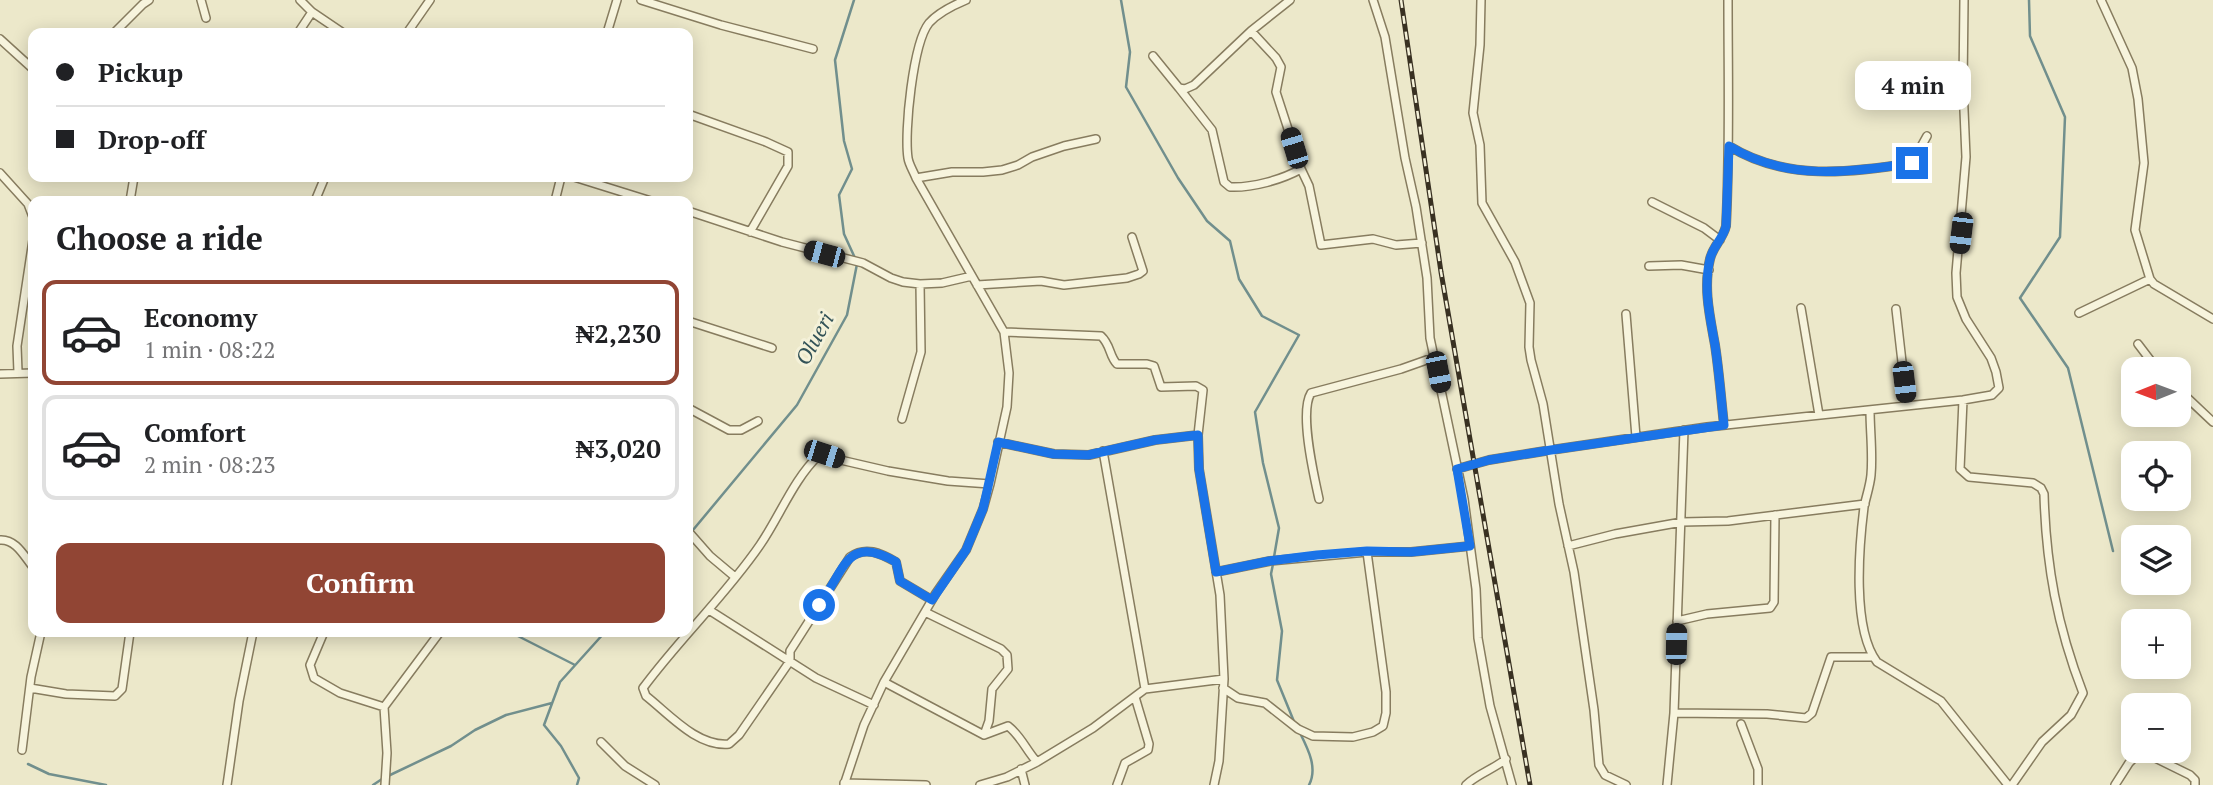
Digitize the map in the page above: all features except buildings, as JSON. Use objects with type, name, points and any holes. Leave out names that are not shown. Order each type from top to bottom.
[{"type":"street","points":[[119,28],[149,0]]},
{"type":"street","points":[[201,0],[206,18]]},
{"type":"street","points":[[300,0],[336,28]]},
{"type":"street","points":[[410,28],[430,0]]},
{"type":"street","points":[[609,28],[617,0]]},
{"type":"street","points":[[641,0],[721,25],[813,49]]},
{"type":"street","points":[[926,785],[844,784],[864,725],[884,682],[932,600],[966,550],[983,509],[1007,408],[1004,332],[916,178],[908,158],[912,83],[919,44],[928,24],[966,0]]},
{"type":"street","points":[[1178,88],[1185,89],[1194,85],[1251,30],[1290,0]]},
{"type":"street","points":[[1373,0],[1385,37],[1422,243],[1430,338],[1470,546],[1476,589],[1478,638],[1490,706],[1512,785]]},
{"type":"street","points":[[1481,0],[1480,45],[1473,113],[1480,145],[1483,209],[1515,262],[1530,303],[1529,347],[1568,546],[1594,710],[1599,765],[1605,775],[1626,785]]},
{"type":"street","points":[[1724,425],[1707,302],[1713,250],[1724,236],[1726,226],[1729,146],[1728,0]]},
{"type":"street","points":[[1457,469],[1489,460],[1684,430],[1992,395],[1999,388],[1991,358],[1966,319],[1957,297],[1955,273],[1966,157],[1963,87],[1964,0]]},
{"type":"street","points":[[2101,0],[2132,68],[2138,99],[2144,163],[2135,230],[2150,279],[2154,284],[2213,318]]},
{"type":"street","points":[[301,28],[312,12]]},
{"type":"street","points":[[1251,30],[1281,67],[1276,92],[1309,186],[1321,245],[1373,239],[1396,245],[1422,243]]},
{"type":"street","points":[[0,39],[28,64]]},
{"type":"street","points":[[1153,56],[1212,130],[1224,182],[1230,187],[1276,179],[1301,169]]},
{"type":"street","points":[[693,116],[788,152],[788,166],[750,232]]},
{"type":"street","points":[[1729,146],[1758,160],[1811,171],[1837,173],[1912,163],[1927,136]]},
{"type":"street","points":[[916,178],[965,170],[1002,170],[1054,149],[1096,139]]},
{"type":"street","points":[[0,173],[28,204]]},
{"type":"street","points":[[590,182],[635,196]]},
{"type":"street","points":[[1652,202],[1704,228],[1720,240]]},
{"type":"street","points":[[693,213],[750,232],[863,263],[891,278],[920,284],[942,283],[972,276]]},
{"type":"street","points":[[977,285],[1041,281],[1065,285],[1127,278],[1143,271],[1132,237]]},
{"type":"street","points":[[1649,267],[1681,265],[1709,270]]},
{"type":"street","points":[[18,372],[17,346],[28,273]]},
{"type":"street","points":[[2080,313],[2150,279]]},
{"type":"street","points":[[902,419],[920,352],[920,284]]},
{"type":"street","points":[[1801,309],[1819,415]]},
{"type":"street","points":[[1896,309],[1907,406]]},
{"type":"street","points":[[1626,313],[1636,437]]},
{"type":"street","points":[[693,323],[772,348]]},
{"type":"street","points":[[1004,332],[1101,336],[1110,347],[1113,360],[1117,364],[1154,366],[1161,387],[1200,387],[1203,397],[1198,435],[1199,469],[1216,572],[1224,684],[1219,761],[1214,785]]},
{"type":"street","points":[[2138,344],[2148,357]]},
{"type":"street","points":[[1320,499],[1307,422],[1307,399],[1311,393],[1435,357]]},
{"type":"street","points":[[0,373],[28,373]]},
{"type":"street","points":[[1870,410],[1871,475],[1860,547],[1863,626],[1873,657],[1941,701],[2010,785],[2042,742],[2071,715],[2082,693],[2055,604],[2049,572],[2044,494],[2034,483],[1969,477],[1960,469],[1963,400]]},
{"type":"street","points":[[2191,401],[2213,422]]},
{"type":"street","points":[[693,411],[729,430],[741,430],[758,421]]},
{"type":"street","points":[[1667,785],[1674,712],[1684,430]]},
{"type":"street","points":[[998,442],[1054,454],[1088,455],[1155,440],[1198,435]]},
{"type":"street","points":[[1103,451],[1145,689]]},
{"type":"street","points":[[693,627],[760,545],[807,466],[819,455],[888,471],[948,481],[990,484]]},
{"type":"street","points":[[1568,546],[1682,522],[1728,521],[1865,504]]},
{"type":"street","points":[[1676,621],[1707,614],[1770,608],[1774,602],[1775,514]]},
{"type":"street","points":[[693,536],[710,556],[735,577]]},
{"type":"street","points":[[0,540],[13,542],[28,561]]},
{"type":"street","points":[[1216,572],[1281,559],[1470,546]]},
{"type":"street","points":[[683,637],[643,688],[646,696],[699,738],[729,744],[739,734],[790,661],[790,651],[809,617],[829,592],[850,557],[859,551],[880,552],[896,562],[900,581],[932,600]]},
{"type":"street","points":[[980,785],[1007,777],[1037,762],[1093,728],[1145,689],[1224,684],[1238,698],[1265,703],[1298,729],[1313,736],[1353,737],[1373,732],[1383,726],[1386,692],[1367,551]]},
{"type":"street","points":[[709,610],[816,678],[874,705]]},
{"type":"street","points":[[925,612],[1001,649],[1007,655],[1008,669],[992,689],[989,721],[984,735]]},
{"type":"street","points":[[22,750],[40,637]]},
{"type":"street","points":[[30,688],[66,694],[115,696],[122,689],[129,637]]},
{"type":"street","points":[[227,785],[239,701],[252,637]]},
{"type":"street","points":[[319,637],[310,665],[314,678],[340,693],[384,707]]},
{"type":"street","points":[[385,785],[387,753],[384,707],[436,637]]},
{"type":"street","points":[[1674,712],[1767,714],[1806,718],[1812,713],[1831,657],[1873,657]]},
{"type":"street","points":[[884,682],[984,735],[1007,726],[1020,736],[1026,750],[1037,762]]},
{"type":"street","points":[[1117,785],[1125,763],[1148,750],[1149,744],[1135,697]]},
{"type":"street","points":[[1741,724],[1758,769],[1758,785]]},
{"type":"street","points":[[601,742],[625,766],[655,785]]},
{"type":"street","points":[[2115,785],[2129,763],[2141,751],[2190,775],[2195,780],[2195,785]]},
{"type":"street","points":[[1466,785],[1506,759]]},
{"type":"street","points":[[1021,769],[1025,785]]},
{"type":"waterway","name":"Olueri","points":[[854,0],[835,60],[844,141],[852,169],[839,195],[844,234],[855,258]]},
{"type":"waterway","points":[[1121,0],[1130,52],[1126,87],[1178,178],[1207,221],[1230,241],[1239,279],[1262,316],[1299,335],[1255,412],[1263,463],[1279,528],[1274,557]]},
{"type":"waterway","points":[[2029,0],[2030,36],[2065,117],[2060,237],[2020,298],[2068,368],[2113,551]]},
{"type":"waterway","name":"Olueri","points":[[693,530],[797,405],[847,315],[857,264]]},
{"type":"waterway","points":[[1273,564],[1271,574],[1282,631],[1277,680],[1295,724]]},
{"type":"waterway","points":[[520,637],[575,665]]},
{"type":"waterway","name":"Olueri","points":[[577,785],[579,778],[561,746],[544,725],[560,682],[600,637]]},
{"type":"waterway","points":[[388,776],[451,746],[475,730],[506,715],[552,703]]},
{"type":"waterway","points":[[1300,733],[1312,765],[1309,785]]},
{"type":"waterway","points":[[28,764],[49,774],[106,785]]},
{"type":"waterway","points":[[373,785],[382,779]]},
{"type":"railway","points":[[1401,0],[1441,272],[1530,785]]},
{"type":"route","points":[[819,605],[850,557],[859,551],[880,552],[896,562],[900,581],[932,600],[966,550],[983,509],[998,442],[1054,454],[1088,455],[1155,440],[1198,435],[1199,469],[1216,572],[1317,555],[1367,551],[1411,552],[1470,546],[1457,469],[1489,460],[1597,442],[1724,425],[1707,302],[1709,261],[1713,250],[1724,236],[1726,226],[1729,146],[1758,160],[1811,171],[1837,173],[1912,163]]}]
